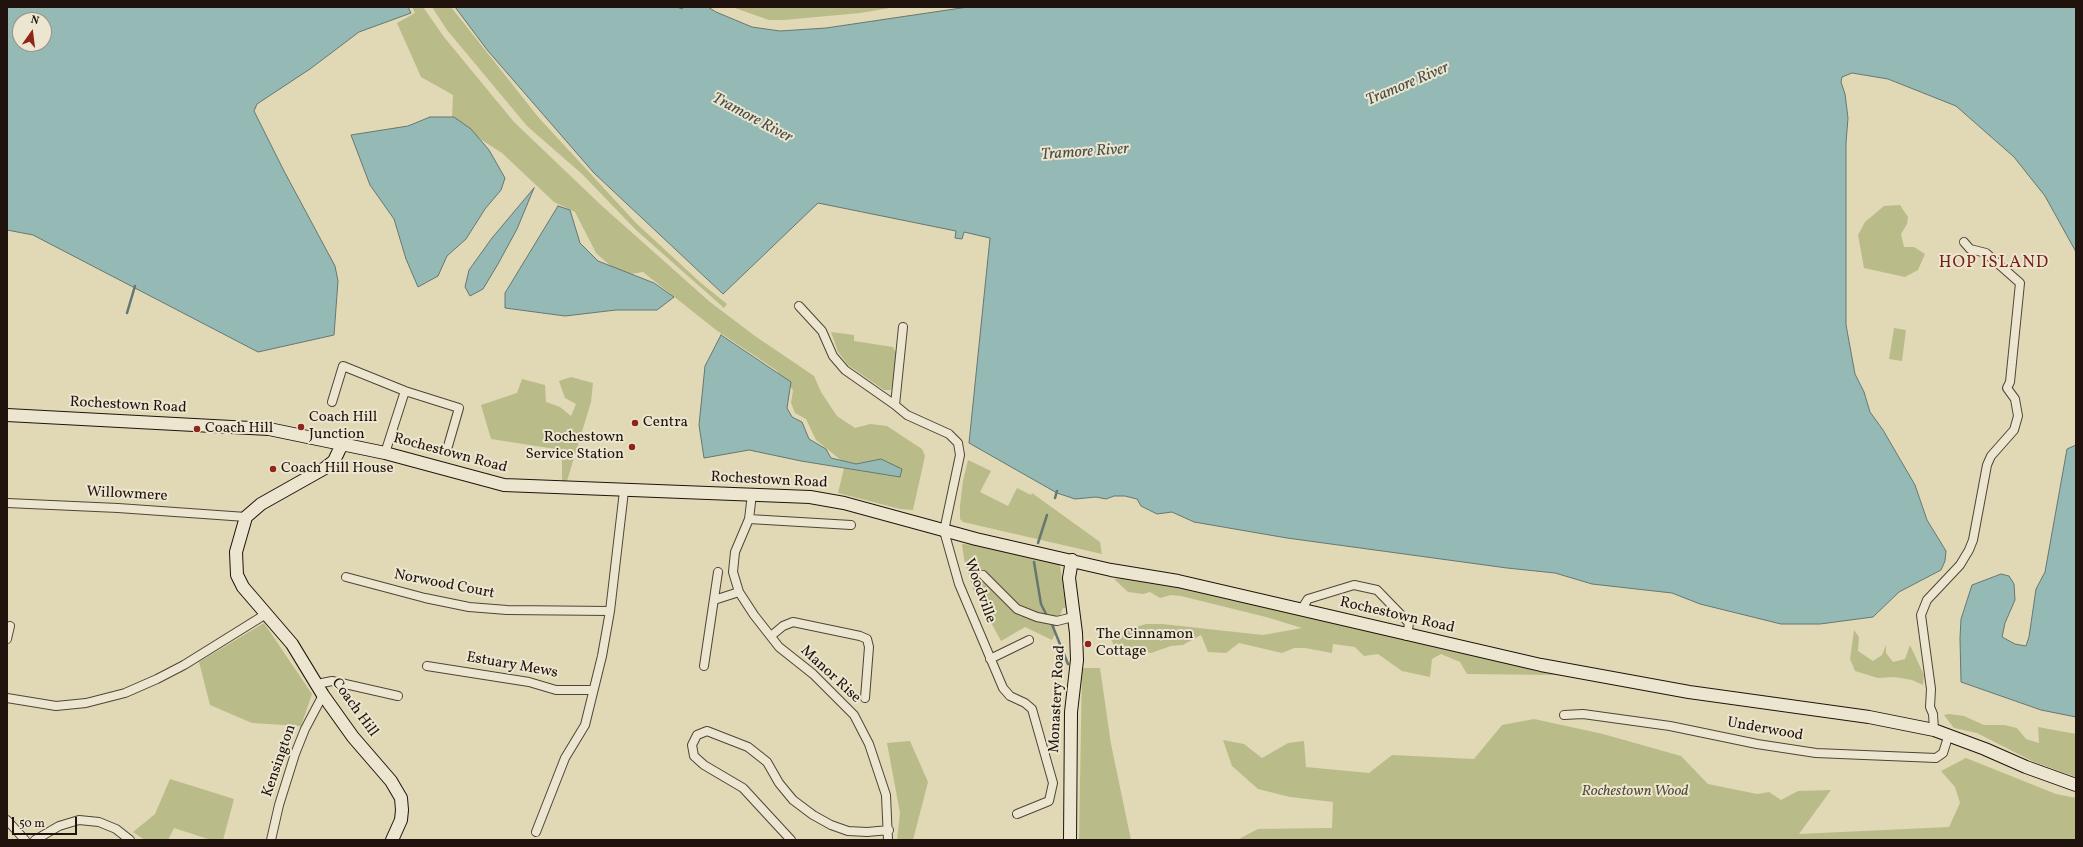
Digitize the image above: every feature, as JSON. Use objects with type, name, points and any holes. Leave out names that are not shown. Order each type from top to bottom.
[{"type":"main road","name":"Rochestown Road","points":[[7,414],[269,429],[385,453],[504,485],[624,491],[810,497],[844,503],[944,531],[1098,567],[1178,581],[1541,666],[1689,692],[1869,717],[1949,734]]},
{"type":"main road","points":[[246,517],[261,504],[334,461],[342,444]]},
{"type":"main road","name":"Coach Hill","points":[[246,517],[236,552],[237,575],[243,587],[292,644],[320,689],[353,737],[391,781],[401,798],[401,820],[392,840]]},
{"type":"main road","name":"Monastery Road","points":[[1070,840],[1071,712],[1077,660],[1069,578],[1072,560]]},
{"type":"main road","points":[[1949,734],[2026,768],[2076,785]]},
{"type":"street","points":[[1934,730],[1934,714],[1930,707],[1931,689],[1921,615],[1927,600],[1960,564],[1969,550],[1973,540],[1987,465],[1991,456],[2014,430],[2018,416],[2015,399],[2007,388],[2010,382],[2020,283],[1986,253],[1970,249],[1964,242]]},
{"type":"street","points":[[799,306],[822,330],[830,352],[838,364],[907,415],[954,438],[960,446],[960,455],[944,531]]},
{"type":"street","points":[[895,405],[903,327]]},
{"type":"street","points":[[332,402],[343,366],[404,391],[460,408],[448,446]]},
{"type":"street","points":[[385,453],[404,391]]},
{"type":"street","points":[[536,832],[565,758],[585,725],[610,611],[624,491]]},
{"type":"street","name":"Manor Rise","points":[[752,494],[749,519],[735,552],[733,572],[739,592],[779,648],[813,674],[854,716],[869,744],[886,794],[888,840]]},
{"type":"street","name":"Willowmere","points":[[7,503],[118,508],[246,517]]},
{"type":"street","points":[[749,519],[851,525]]},
{"type":"street","name":"Woodville","points":[[944,531],[959,584],[1003,688],[1010,696],[1025,703],[1032,709],[1053,783],[1049,801],[1017,814]]},
{"type":"street","points":[[704,666],[718,572]]},
{"type":"street","points":[[983,575],[1018,609],[1042,618],[1056,621],[1074,617]]},
{"type":"street","name":"Norwood Court","points":[[346,577],[426,598],[470,607],[507,610],[610,611]]},
{"type":"street","points":[[1301,610],[1308,599],[1354,585],[1377,590],[1409,623],[1408,636]]},
{"type":"street","points":[[714,600],[739,592]]},
{"type":"street","points":[[7,698],[56,706],[86,704],[126,693],[184,665],[266,614]]},
{"type":"street","points":[[771,636],[783,626],[793,622],[860,636],[867,639],[870,647],[866,698]]},
{"type":"street","points":[[7,639],[10,626]]},
{"type":"street","points":[[990,659],[1029,640]]},
{"type":"street","name":"Estuary Mews","points":[[426,666],[529,682],[556,690],[593,690]]},
{"type":"street","points":[[320,689],[332,681],[398,696]]},
{"type":"street","name":"Kensington","points":[[271,840],[279,805],[295,754],[320,689]]},
{"type":"street","name":"Underwood","points":[[1564,715],[1584,714],[1670,726],[1788,750],[1824,753],[1936,758],[1943,753],[1949,734]]},
{"type":"street","points":[[791,840],[769,818],[743,788],[704,765],[694,756],[692,745],[697,735],[707,731],[748,747],[768,762],[780,783],[793,800],[831,825],[848,831],[867,832],[888,830]]},
{"type":"street","points":[[7,820],[25,840]]},
{"type":"street","points":[[35,840],[59,826],[78,820],[99,822],[116,829],[130,840]]},
{"type":"green space","points":[[412,7],[423,7],[444,37],[514,122],[602,206],[710,302],[755,336],[814,376],[821,392],[837,416],[855,428],[870,424],[887,426],[922,449],[925,456],[913,510],[900,509],[838,493],[844,468],[899,477],[881,459],[856,464],[842,461],[816,440],[806,419],[795,413],[791,403],[793,390],[776,370],[716,330],[643,272],[625,275],[615,270],[596,253],[575,212],[554,202],[502,153],[452,121],[453,95],[421,77],[397,23],[415,13]]},
{"type":"green space","points":[[432,7],[451,7],[539,118],[636,223],[701,283],[727,304],[724,308],[636,230],[582,174],[527,126],[447,30]]},
{"type":"green space","points":[[732,7],[896,7],[860,13],[769,20]]},
{"type":"green space","points":[[1900,205],[1908,217],[1907,224],[1901,234],[1904,247],[1914,247],[1925,254],[1918,270],[1905,277],[1864,268],[1858,235],[1865,222],[1884,206]]},
{"type":"green space","points":[[1894,328],[1906,330],[1902,361],[1889,359]]},
{"type":"green space","points":[[831,332],[854,335],[854,341],[893,347],[896,353],[893,385],[891,390],[884,390],[848,365],[838,352]]},
{"type":"green space","points":[[571,377],[593,383],[591,402],[567,481],[562,481],[562,450],[491,439],[481,405],[517,393],[522,379],[545,385],[546,402],[560,407],[571,416],[576,404],[565,398],[559,381]]},
{"type":"green space","points":[[968,460],[991,471],[980,492],[1008,506],[1017,488],[1031,495],[1032,493],[1100,542],[1102,554],[963,522],[960,519],[960,506],[963,481]]},
{"type":"green space","points":[[962,544],[980,545],[1051,561],[1060,565],[1066,608],[1063,608],[1055,627],[1055,634],[1052,640],[1025,627],[1001,641],[973,589],[964,559]]},
{"type":"green space","points":[[1130,578],[1184,586],[1270,609],[1319,618],[1426,645],[1558,675],[1467,674],[1460,662],[1441,654],[1432,659],[1430,677],[1402,671],[1378,654],[1364,656],[1355,647],[1333,644],[1332,653],[1305,648],[1294,648],[1282,653],[1239,643],[1226,653],[1208,652],[1201,635],[1183,645],[1171,646],[1151,653],[1137,650],[1116,650],[1109,635],[1146,624],[1162,624],[1263,635],[1302,628],[1266,617],[1181,596],[1171,595],[1160,598],[1150,592],[1143,594],[1128,592],[1114,579]]},
{"type":"green space","points":[[264,623],[312,694],[301,726],[252,723],[210,705],[199,662]]},
{"type":"green space","points":[[1854,630],[1859,637],[1858,651],[1873,661],[1882,655],[1886,645],[1886,653],[1893,662],[1905,659],[1910,645],[1924,675],[1923,685],[1912,680],[1894,677],[1878,678],[1855,671],[1850,659]]},
{"type":"green space","points":[[1082,668],[1100,668],[1111,744],[1131,840],[1079,840]]},
{"type":"green space","points":[[1949,714],[1964,716],[1984,725],[2004,725],[2017,728],[2026,739],[2039,743],[2038,727],[2076,734],[2076,777],[2034,762],[1977,733],[1954,728],[1944,715]]},
{"type":"green space","name":"Rochestown Wood","points":[[1534,719],[1603,734],[1681,756],[1708,784],[1757,794],[1769,792],[1781,800],[1798,791],[1831,790],[1799,834],[1949,827],[1960,803],[1955,787],[1941,771],[1966,758],[2056,794],[2076,798],[2076,840],[1237,840],[1258,829],[1332,828],[1333,802],[1290,797],[1258,789],[1232,766],[1223,740],[1244,744],[1262,758],[1288,743],[1304,741],[1306,767],[1369,773],[1392,755],[1474,759],[1502,725]]},
{"type":"green space","points":[[910,741],[928,782],[913,840],[897,840],[900,813],[887,743]]},
{"type":"green space","points":[[170,779],[234,799],[223,840],[211,840],[174,828],[168,840],[145,840],[133,832],[155,814]]},
{"type":"water","points":[[7,7],[408,7],[411,13],[359,32],[310,69],[257,104],[254,111],[284,171],[335,266],[338,281],[334,335],[258,352],[33,235],[7,230]]},
{"type":"water","name":"Tramore River","points":[[455,7],[677,7],[682,9],[684,7],[708,7],[716,12],[752,27],[780,31],[826,28],[968,7],[2076,7],[2076,252],[2045,196],[2014,157],[1956,106],[1888,79],[1852,73],[1842,77],[1841,82],[1845,94],[1848,118],[1846,143],[1846,325],[1855,374],[1864,392],[1870,412],[1883,430],[1915,485],[1927,520],[1946,551],[1945,561],[1941,570],[1899,592],[1873,617],[1820,624],[1781,624],[1700,604],[1672,593],[1592,584],[1555,573],[1507,568],[1287,538],[1194,522],[1172,512],[1157,514],[1141,506],[1137,499],[1125,496],[1114,496],[1106,499],[1096,497],[1075,499],[1057,493],[969,443],[990,238],[964,232],[962,239],[955,238],[956,231],[818,203],[723,294],[594,173],[488,51]]},
{"type":"water","points":[[430,117],[454,117],[471,129],[489,150],[505,178],[501,190],[485,209],[466,239],[447,256],[438,276],[418,287],[406,259],[394,219],[370,185],[351,135],[408,126]]},
{"type":"water","points":[[534,188],[517,229],[498,264],[483,289],[470,296],[465,287],[469,270],[492,238]]},
{"type":"water","points":[[558,206],[570,210],[580,243],[598,261],[654,283],[674,297],[657,310],[616,310],[565,316],[505,308],[505,293]]},
{"type":"water","points":[[721,335],[791,382],[787,408],[792,417],[802,422],[809,439],[826,449],[831,458],[856,464],[881,459],[902,469],[900,477],[801,461],[749,450],[704,458],[699,425],[705,366]]},
{"type":"water","points":[[2076,445],[2076,717],[2041,710],[1961,682],[1960,638],[1961,619],[1972,585],[2001,574],[2009,576],[2014,584],[2015,600],[2005,623],[2002,637],[2015,644],[2026,646],[2029,637],[2036,589],[2045,572],[2067,449]]},
{"type":"waterway","points":[[127,313],[135,286]]},
{"type":"waterway","points":[[1055,498],[1057,491]]},
{"type":"waterway","points":[[1038,543],[1047,515]]},
{"type":"waterway","points":[[1034,562],[1041,604],[1048,618]]},
{"type":"waterway","points":[[1051,622],[1068,664]]},
{"type":"place","name":"Centra","points":[[635,423]]},
{"type":"place","name":"Coach Hill Junction","points":[[301,427]]},
{"type":"place","name":"Coach Hill","points":[[197,429]]},
{"type":"place","name":"Rochestown Service Station","points":[[632,447]]},
{"type":"place","name":"Coach Hill House","points":[[273,469]]},
{"type":"place","name":"The Cinnamon Cottage","points":[[1088,644]]},
{"type":"district","name":"HOP ISLAND","points":[[1994,264]]}]
